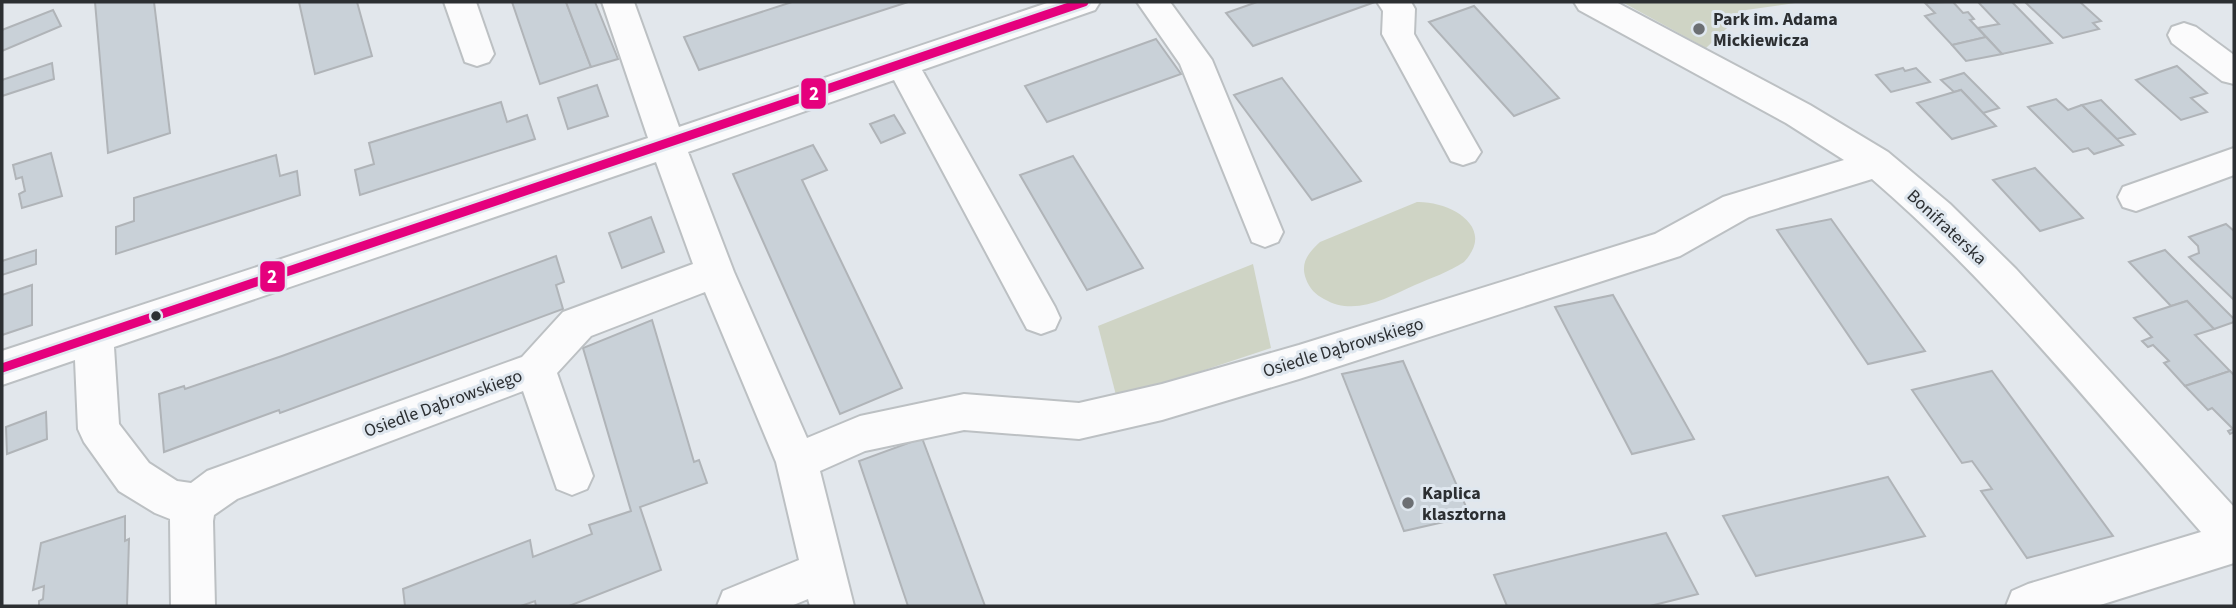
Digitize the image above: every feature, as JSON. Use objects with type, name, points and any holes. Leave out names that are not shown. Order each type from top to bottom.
[{"type":"street","points":[[460,2],[477,54]]},
{"type":"street","points":[[618,2],[667,145],[715,272],[797,461],[827,589],[739,606]]},
{"type":"street","points":[[2,368],[1084,2]]},
{"type":"street","points":[[1153,2],[1195,60],[1265,232]]},
{"type":"street","points":[[1393,2],[1399,9],[1398,34],[1463,152]]},
{"type":"street","name":"Bonifraterska","points":[[1590,2],[1798,114],[1875,162],[1937,214],[2003,280],[2234,540]]},
{"type":"street","points":[[2184,35],[2234,72]]},
{"type":"street","points":[[902,64],[1041,318]]},
{"type":"street","points":[[2136,197],[2234,161]]},
{"type":"street","name":"Osiedle Dąbrowskiego","points":[[797,461],[859,434],[964,412],[1079,421],[1162,402],[1299,362],[1667,245],[1736,207],[1830,176],[1854,172],[1875,162]]},
{"type":"street","name":"Osiedle Dąbrowskiego","points":[[197,503],[222,485],[536,369],[577,324],[715,272]]},
{"type":"street","points":[[94,336],[99,429],[134,477],[170,499],[197,503],[191,522],[193,606]]},
{"type":"street","points":[[536,369],[572,476]]},
{"type":"street","points":[[2028,606],[2234,540]]},
{"type":"green space","name":"Park im. Adama Mickiewicza","points":[[1622,2],[1802,2],[1746,10],[1706,48]]},
{"type":"green space","points":[[1417,202],[1443,206],[1465,218],[1472,227],[1475,238],[1473,249],[1464,262],[1393,295],[1359,306],[1336,304],[1321,297],[1311,288],[1304,268],[1309,254],[1320,242]]},
{"type":"green space","points":[[1253,264],[1271,348],[1117,399],[1098,326]]},
{"type":"building","points":[[95,2],[154,2],[170,133],[108,153]]},
{"type":"building","points":[[299,2],[357,2],[372,56],[315,74]]},
{"type":"building","points":[[512,2],[566,2],[591,67],[540,84]]},
{"type":"building","points":[[566,2],[595,2],[618,59],[591,67]]},
{"type":"building","points":[[792,2],[908,2],[699,70],[684,37]]},
{"type":"building","points":[[1257,2],[1375,2],[1253,46],[1226,13]]},
{"type":"building","points":[[1953,2],[1963,13],[1968,12],[1974,19],[1970,20],[1986,37],[1952,45],[1925,16],[1935,13],[1925,3]]},
{"type":"building","points":[[1978,2],[2012,2],[2052,43],[2002,54],[1978,28],[1999,24]]},
{"type":"building","points":[[2025,2],[2080,2],[2101,21],[2093,23],[2099,29],[2063,38]]},
{"type":"building","points":[[1474,6],[1559,98],[1514,116],[1429,22]]},
{"type":"building","points":[[53,10],[61,26],[2,51],[2,30]]},
{"type":"building","points":[[1986,37],[2002,54],[1966,61],[1952,45]]},
{"type":"building","points":[[1156,39],[1181,74],[1047,122],[1025,86]]},
{"type":"building","points":[[52,63],[54,79],[2,96],[2,80]]},
{"type":"building","points":[[2177,66],[2207,93],[2191,98],[2207,112],[2181,120],[2136,80]]},
{"type":"building","points":[[1903,68],[1905,71],[1916,68],[1930,82],[1891,92],[1876,75]]},
{"type":"building","points":[[1964,73],[1999,108],[1983,113],[1961,90],[1954,92],[1941,80]]},
{"type":"building","points":[[1282,78],[1361,181],[1312,200],[1234,95]]},
{"type":"building","points":[[597,85],[608,116],[568,129],[558,98]]},
{"type":"building","points":[[1961,90],[1996,126],[1952,139],[1917,103]]},
{"type":"building","points":[[2056,99],[2068,110],[2082,105],[2123,145],[2094,154],[2088,148],[2073,152],[2028,107]]},
{"type":"building","points":[[2101,100],[2135,134],[2117,139],[2082,105]]},
{"type":"building","points":[[501,102],[507,122],[527,115],[535,139],[360,195],[355,170],[374,164],[369,143]]},
{"type":"building","points":[[894,115],[905,133],[881,143],[870,124]]},
{"type":"building","points":[[813,145],[827,170],[802,180],[902,388],[840,414],[733,174]]},
{"type":"building","points":[[51,153],[62,196],[22,208],[19,194],[25,191],[22,177],[16,179],[13,165]]},
{"type":"building","points":[[276,155],[280,176],[297,171],[300,195],[116,254],[116,227],[134,221],[134,198]]},
{"type":"building","points":[[1073,156],[1143,268],[1087,290],[1020,175]]},
{"type":"building","points":[[2035,168],[2083,218],[2040,231],[1993,180]]},
{"type":"building","points":[[651,217],[664,252],[622,268],[609,233]]},
{"type":"building","points":[[1831,219],[1925,351],[1868,364],[1777,230]]},
{"type":"building","points":[[2226,224],[2234,231],[2234,300],[2189,257],[2199,253],[2198,246],[2189,237]]},
{"type":"building","points":[[36,250],[36,264],[2,275],[2,261]]},
{"type":"building","points":[[2165,250],[2234,322],[2214,329],[2187,301],[2171,306],[2129,262]]},
{"type":"building","points":[[556,256],[564,282],[556,285],[563,309],[280,413],[279,410],[164,452],[159,394],[184,386],[185,389],[282,356]]},
{"type":"building","points":[[32,285],[32,325],[2,335],[2,295]]},
{"type":"building","points":[[1613,295],[1694,439],[1632,454],[1555,307]]},
{"type":"building","points":[[2187,301],[2214,329],[2195,335],[2230,371],[2185,386],[2164,363],[2169,361],[2153,345],[2148,347],[2142,341],[2152,337],[2134,318]]},
{"type":"building","points":[[652,320],[694,462],[699,460],[707,483],[640,507],[661,570],[569,606],[536,606],[535,601],[521,606],[405,606],[403,589],[530,540],[533,557],[592,534],[589,525],[631,511],[583,348]]},
{"type":"building","points":[[1403,361],[1470,516],[1404,531],[1342,374]]},
{"type":"building","points":[[1992,371],[2113,536],[2027,558],[1981,491],[1992,489],[1972,461],[1962,463],[1912,390]]},
{"type":"building","points":[[2230,371],[2234,375],[2234,432],[2230,434],[2228,431],[2233,429],[2212,408],[2208,410],[2185,386]]},
{"type":"building","points":[[46,412],[47,439],[7,454],[6,427]]},
{"type":"building","points":[[922,438],[985,606],[908,606],[859,461]]},
{"type":"building","points":[[1888,477],[1925,536],[1756,576],[1723,516]]},
{"type":"building","points":[[125,516],[125,541],[129,539],[127,606],[39,606],[39,601],[43,599],[44,586],[33,590],[41,543]]},
{"type":"building","points":[[1666,533],[1698,594],[1650,606],[1507,606],[1494,575]]},
{"type":"transit line","name":"2","points":[[2,368],[1084,2]]},
{"type":"place","name":"Park im. Adama Mickiewicza","points":[[1699,29]]},
{"type":"place","name":"Kaplica klasztorna","points":[[1408,503]]}]
